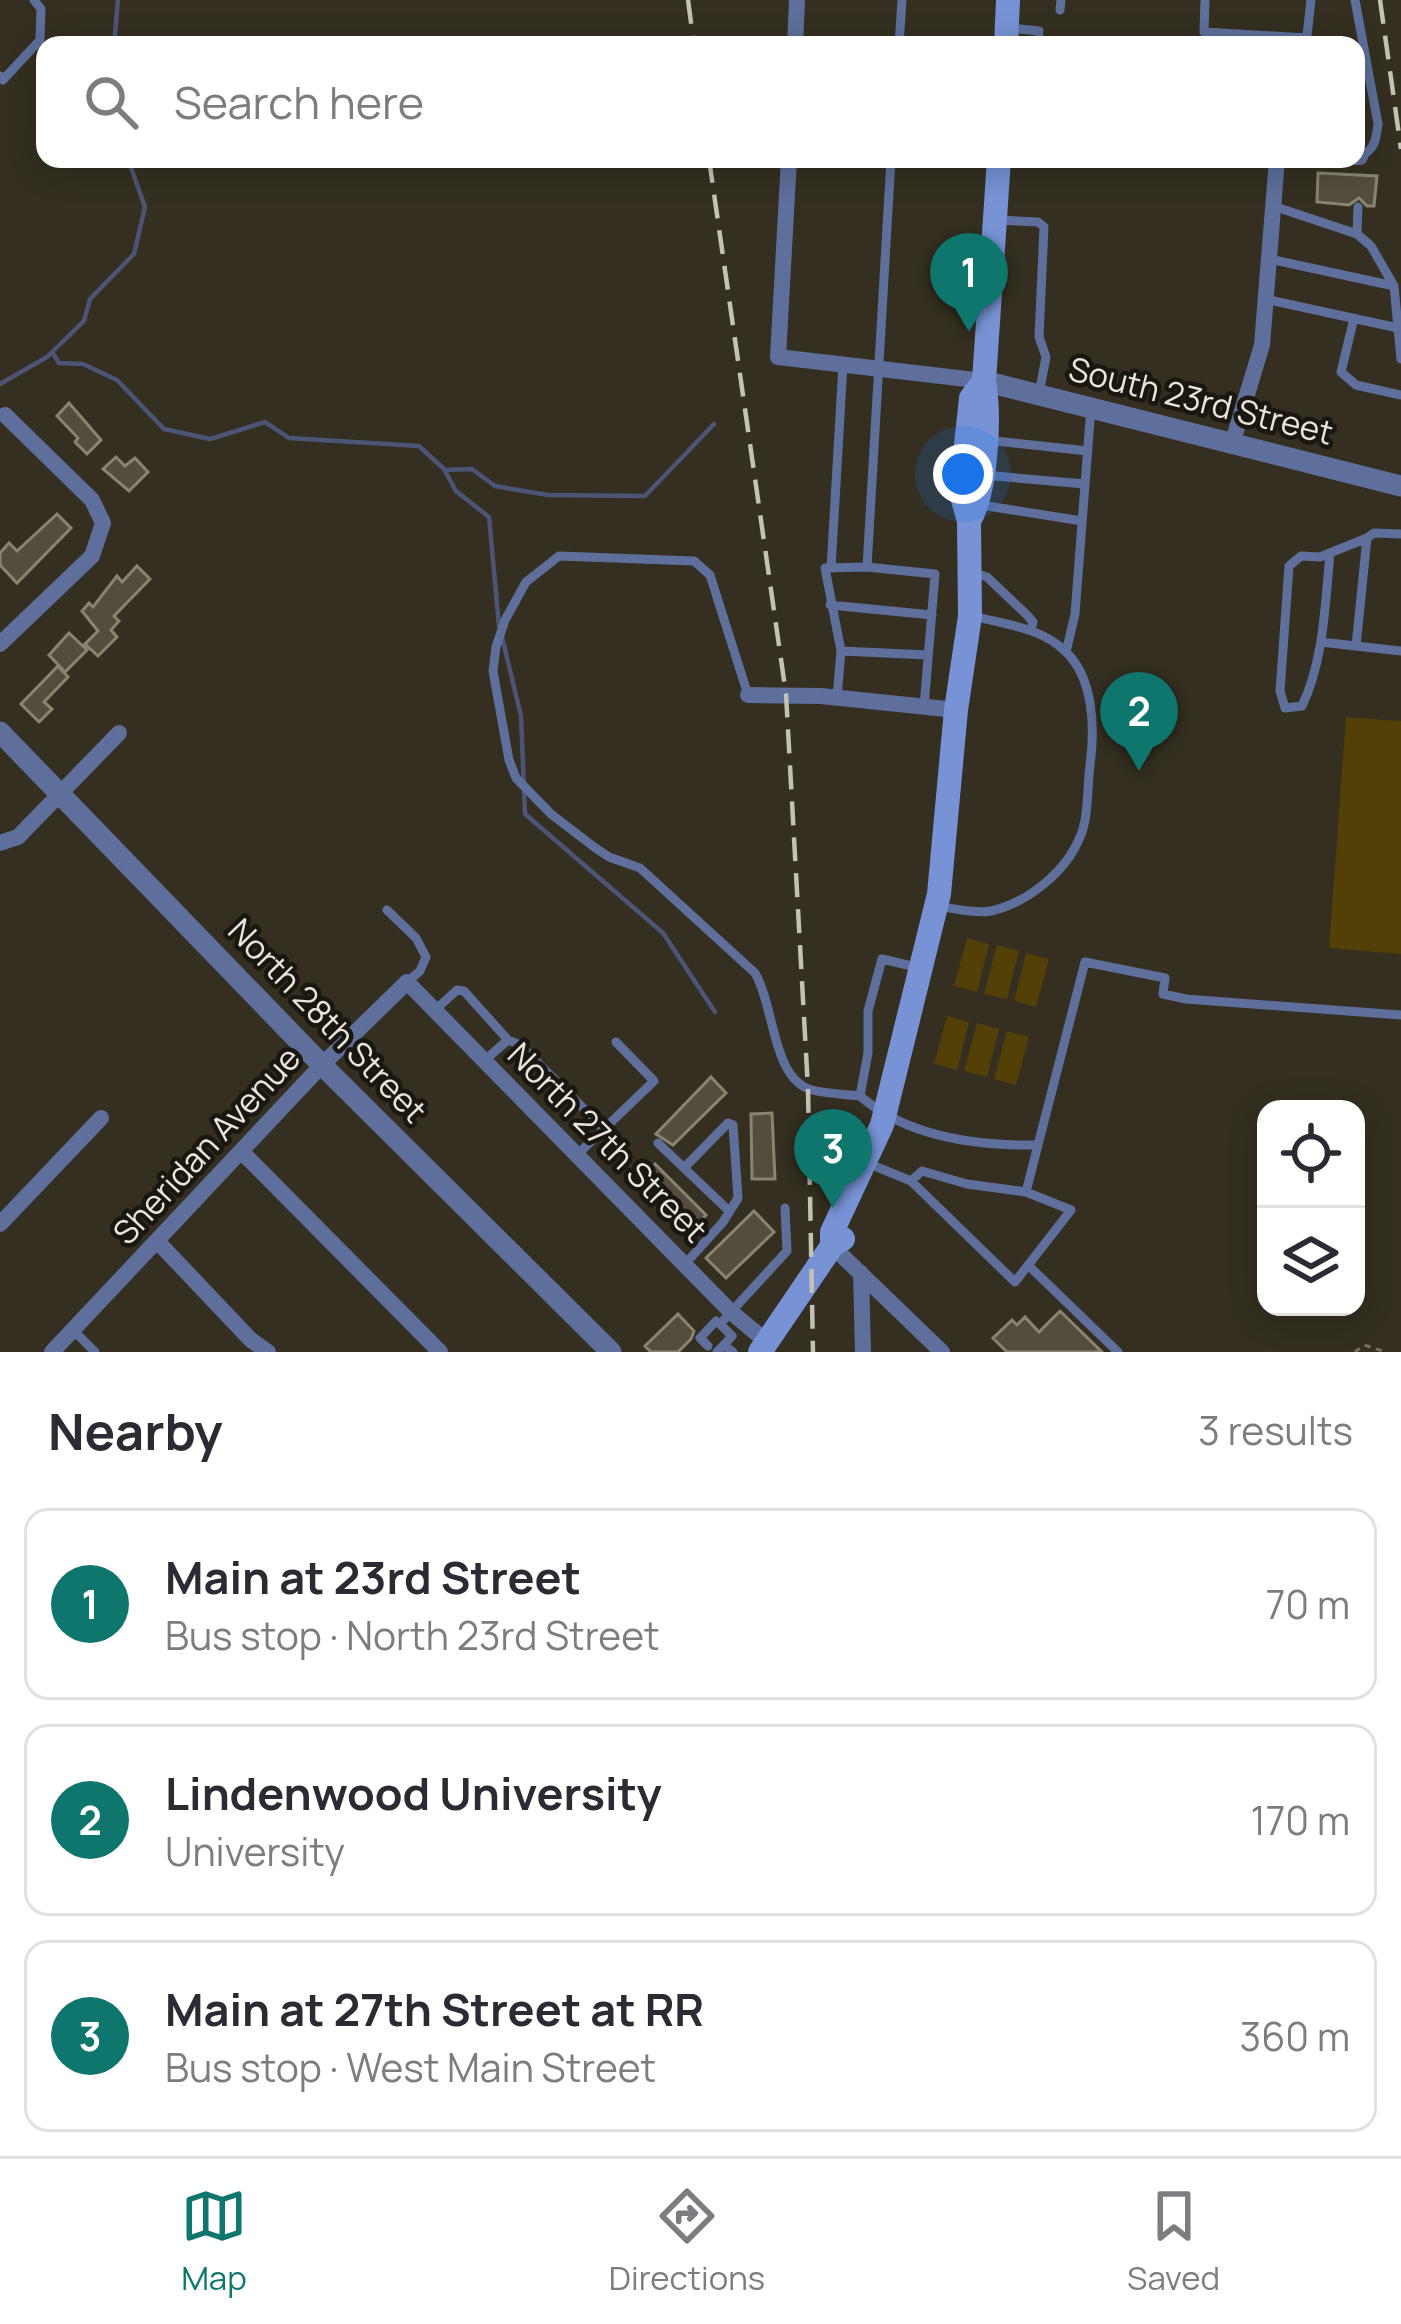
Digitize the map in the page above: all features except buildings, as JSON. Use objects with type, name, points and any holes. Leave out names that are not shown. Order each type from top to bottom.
[{"type":"main road","points":[[1007,36],[1008,0]]},
{"type":"main road","points":[[832,1246],[832,1232],[883,1121],[936,906],[970,616],[974,513],[982,475],[998,168]]},
{"type":"main road","points":[[974,513],[962,496],[971,398],[984,381]]},
{"type":"main road","points":[[763,1347],[832,1246],[845,1238],[877,1167],[887,1133],[883,1121]]},
{"type":"street","points":[[795,36],[797,0]]},
{"type":"street","points":[[788,168],[778,357],[984,381]]},
{"type":"street","points":[[1233,441],[1262,345],[1276,168]]},
{"type":"street","name":"South 23rd Street","points":[[984,381],[1401,486]]},
{"type":"street","points":[[0,644],[92,556],[103,523],[92,500],[4,415]]},
{"type":"street","points":[[748,695],[837,697],[956,710]]},
{"type":"street","name":"North 28th Street","points":[[0,732],[322,1065],[611,1352]]},
{"type":"street","points":[[0,842],[18,837],[118,733]]},
{"type":"street","name":"Sheridan Avenue","points":[[52,1352],[322,1065],[407,982]]},
{"type":"street","name":"North 27th Street","points":[[407,982],[686,1263],[726,1318],[763,1347]]},
{"type":"street","points":[[0,1225],[101,1118]]},
{"type":"street","points":[[241,1151],[440,1352]]},
{"type":"street","points":[[157,1241],[268,1352]]},
{"type":"street","points":[[832,1246],[942,1352]]},
{"type":"street","points":[[862,1273],[863,1352]]},
{"type":"lane","points":[[34,0],[40,9],[40,36]]},
{"type":"lane","points":[[900,36],[902,0]]},
{"type":"lane","points":[[1205,0],[1204,32],[1245,36]]},
{"type":"lane","points":[[1307,36],[1311,0]]},
{"type":"lane","points":[[1355,0],[1362,36]]},
{"type":"lane","points":[[1007,36],[1039,31],[1039,36]]},
{"type":"lane","points":[[0,76],[3,80],[36,44]]},
{"type":"lane","points":[[1365,54],[1378,124],[1376,142],[1365,156]]},
{"type":"lane","points":[[867,567],[890,168]]},
{"type":"lane","points":[[1274,206],[1357,234],[1371,246],[1394,286],[1401,359]]},
{"type":"lane","points":[[1357,234],[1358,207]]},
{"type":"lane","points":[[995,220],[1038,222],[1044,227],[1039,338],[1046,357],[1040,394]]},
{"type":"lane","points":[[1269,259],[1394,286]]},
{"type":"lane","points":[[1265,298],[1398,328]]},
{"type":"lane","points":[[1354,318],[1341,373],[1356,385],[1401,395]]},
{"type":"lane","points":[[832,568],[843,365]]},
{"type":"lane","points":[[1066,652],[1075,614],[1091,406]]},
{"type":"lane","points":[[984,440],[1088,451]]},
{"type":"lane","points":[[982,475],[1085,484]]},
{"type":"lane","points":[[974,513],[1082,521]]},
{"type":"lane","points":[[1330,554],[1321,643],[1302,706],[1285,708],[1280,691],[1289,566],[1301,556],[1330,554],[1374,533],[1401,534]]},
{"type":"lane","points":[[1356,646],[1367,538]]},
{"type":"lane","points":[[748,695],[710,575],[694,561],[559,556],[526,582],[496,647],[493,671],[508,760],[516,778],[580,837],[609,857],[640,868],[755,973],[767,993],[780,1057],[789,1076],[808,1089],[860,1096],[883,1121],[983,1146],[1038,1145]]},
{"type":"lane","points":[[837,697],[842,651],[825,568],[935,574],[924,706]]},
{"type":"lane","points":[[969,572],[987,578],[1033,622],[1031,628]]},
{"type":"lane","points":[[830,605],[932,615]]},
{"type":"lane","points":[[936,906],[987,912],[1023,899],[1058,872],[1081,836],[1092,748],[1092,708],[1066,652],[1031,628],[970,616]]},
{"type":"lane","points":[[1321,643],[1401,651]]},
{"type":"lane","points":[[842,651],[928,655]]},
{"type":"lane","points":[[387,910],[416,938],[426,957],[420,971],[407,982]]},
{"type":"lane","points":[[860,1096],[868,1053],[868,1011],[882,959],[920,968]]},
{"type":"lane","points":[[1026,1192],[1085,962],[1165,978],[1163,994],[1186,1000],[1401,1015]]},
{"type":"lane","points":[[435,1010],[457,990],[464,991],[508,1040],[520,1045],[604,1129]]},
{"type":"lane","points":[[485,1060],[508,1040]]},
{"type":"lane","points":[[579,1153],[654,1081],[616,1042]]},
{"type":"lane","points":[[868,1053],[897,1061]]},
{"type":"lane","points":[[684,1168],[728,1123],[733,1125],[738,1198],[686,1263]]},
{"type":"lane","points":[[658,1143],[728,1210]]},
{"type":"lane","points":[[877,1167],[910,1181],[1015,1282],[1071,1210],[1026,1192],[967,1184],[922,1171],[910,1181]]},
{"type":"lane","points":[[726,1318],[732,1336],[717,1350],[700,1338],[716,1321],[726,1318],[787,1251],[785,1208]]},
{"type":"lane","points":[[1028,1265],[1118,1352]]},
{"type":"lane","points":[[73,1330],[95,1352]]},
{"type":"path","points":[[1355,1352],[1364,1345],[1386,1352]]},
{"type":"shaded area","points":[[1346,717],[1401,721],[1401,954],[1329,948]]},
{"type":"shaded area","points":[[967,938],[989,944],[977,992],[954,986]]},
{"type":"shaded area","points":[[997,945],[1019,951],[1007,999],[984,994]]},
{"type":"shaded area","points":[[1026,953],[1049,959],[1036,1007],[1014,1001]]},
{"type":"shaded area","points":[[947,1016],[969,1022],[957,1070],[934,1064]]},
{"type":"shaded area","points":[[977,1023],[999,1029],[987,1077],[964,1071]]},
{"type":"shaded area","points":[[1007,1031],[1029,1037],[1016,1085],[994,1079]]},
{"type":"waterway","points":[[115,36],[118,0]]},
{"type":"waterway","points":[[0,384],[47,357],[84,321],[90,299],[134,254],[145,207],[131,168]]},
{"type":"waterway","points":[[52,352],[59,363],[83,364],[117,380],[164,429],[210,439],[265,422],[289,438],[419,446],[445,470],[472,469],[495,486],[548,495],[645,496],[714,424]]},
{"type":"waterway","points":[[445,471],[456,491],[489,517],[499,626]]},
{"type":"waterway","points":[[502,637],[521,716],[525,814],[663,933],[715,1012]]},
{"type":"railway","points":[[688,0],[693,36]]},
{"type":"railway","points":[[1380,0],[1401,149]]},
{"type":"railway","points":[[710,168],[786,694],[808,1089],[813,1352]]},
{"type":"place","name":"Main at 23rd Street","points":[[969,332]]},
{"type":"place","name":"Lindenwood University","points":[[1139,771]]},
{"type":"place","name":"Main at 27th Street at RR","points":[[833,1208]]}]
